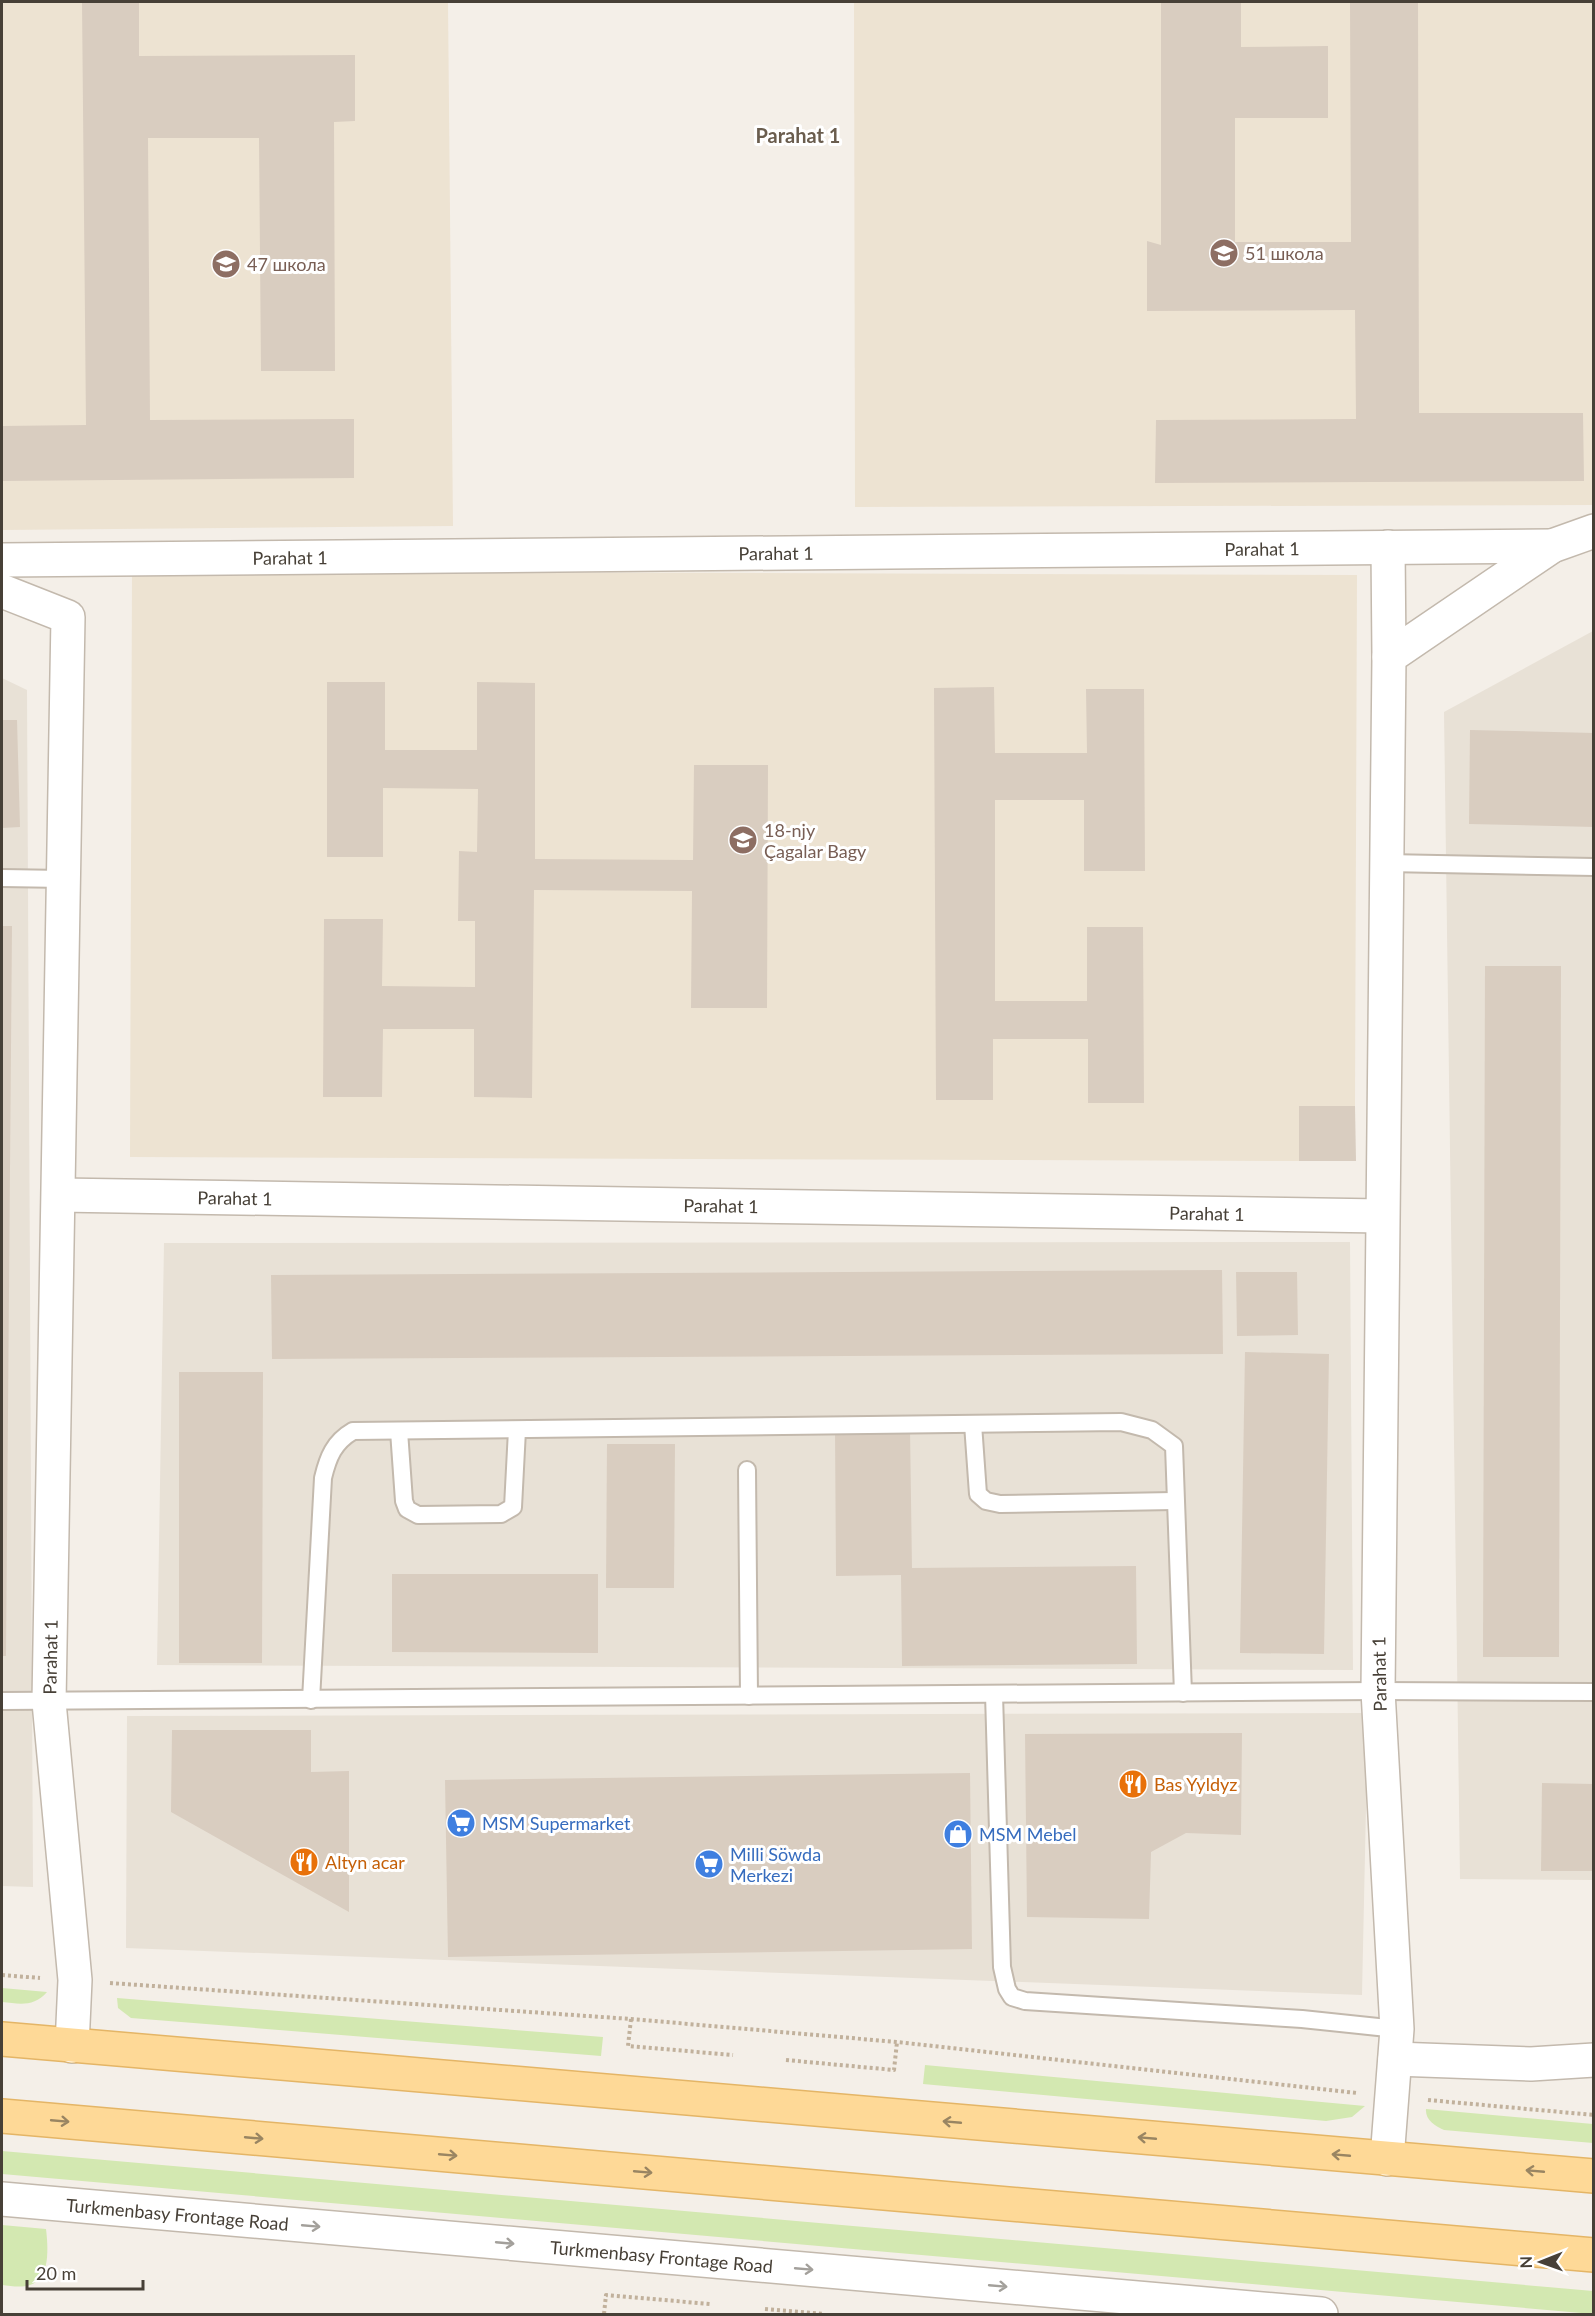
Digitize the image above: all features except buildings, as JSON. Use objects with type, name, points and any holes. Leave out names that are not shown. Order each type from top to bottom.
[{"type":"main road","points":[[2,2039],[1593,2176]]},
{"type":"main road","points":[[2,2116],[1593,2255]]},
{"type":"street","name":"Parahat 1","points":[[1387,2159],[1396,2044],[1378,1691],[1389,657],[1552,546],[1593,531]]},
{"type":"street","name":"Parahat 1","points":[[2,560],[1552,546]]},
{"type":"street","points":[[1388,547],[1389,657]]},
{"type":"street","name":"Parahat 1","points":[[2,591],[68,617],[49,1702],[75,1980],[72,2046]]},
{"type":"street","name":"Parahat 1","points":[[59,1195],[1383,1216]]},
{"type":"street","points":[[1396,2044],[1531,2064],[1593,2060]]},
{"type":"street","name":"Turkmenbasy Frontage Road","points":[[2,2199],[1321,2314]]},
{"type":"lane","points":[[1387,863],[1593,867]]},
{"type":"lane","points":[[2,879],[64,879]]},
{"type":"lane","points":[[311,1700],[323,1478],[329,1456],[341,1438],[353,1431],[1121,1422],[1152,1430],[1173,1446],[1183,1693]]},
{"type":"lane","points":[[973,1424],[978,1494],[986,1501],[1000,1504],[1174,1501]]},
{"type":"lane","points":[[399,1431],[404,1501],[407,1509],[418,1515],[501,1514],[513,1507],[517,1430]]},
{"type":"lane","points":[[747,1470],[749,1696]]},
{"type":"lane","points":[[2,1701],[1378,1691],[1593,1692]]},
{"type":"lane","points":[[994,1694],[1002,1967],[1007,1989],[1012,1997],[1025,2001],[1302,2019],[1396,2044]]},
{"type":"path","points":[[2,1975],[631,2019],[897,2042],[1393,2097],[1593,2115]]},
{"type":"path","points":[[631,2019],[628,2046],[733,2055]]},
{"type":"path","points":[[786,2060],[894,2070],[897,2042]]},
{"type":"path","points":[[604,2314],[606,2295],[710,2304]]},
{"type":"path","points":[[765,2309],[824,2314]]},
{"type":"shaded area","name":"47 школа","points":[[2,2],[448,2],[453,526],[2,530]]},
{"type":"shaded area","name":"51 школа","points":[[854,2],[1593,2],[1593,505],[855,507]]},
{"type":"shaded area","name":"18-njy Çagalar Bagy","points":[[132,571],[1357,575],[1355,1106],[1299,1106],[1299,1161],[130,1157]]},
{"type":"shaded area","points":[[1593,631],[1593,1880],[1460,1879],[1444,712]]},
{"type":"shaded area","points":[[2,678],[27,690],[33,1887],[2,1886]]},
{"type":"shaded area","points":[[1350,1242],[1353,1670],[157,1665],[164,1243]]},
{"type":"shaded area","points":[[1368,1713],[1362,1995],[126,1948],[127,1716]]},
{"type":"green space","points":[[2,1988],[47,1992],[32,2002],[2,2002]]},
{"type":"green space","points":[[117,1998],[603,2037],[601,2056],[131,2018],[118,2008]]},
{"type":"green space","points":[[925,2065],[1365,2106],[1352,2117],[1326,2121],[923,2084]]},
{"type":"green space","points":[[1426,2109],[1593,2124],[1593,2143],[1444,2130],[1429,2119]]},
{"type":"green space","points":[[2,2151],[1593,2291],[1593,2314],[2,2174]]},
{"type":"green space","points":[[2,2225],[46,2229],[47,2261],[42,2276],[37,2282],[23,2286],[2,2285]]},
{"type":"place","name":"51 школа","points":[[1224,253]]},
{"type":"place","name":"47 школа","points":[[226,264]]},
{"type":"place","name":"18-njy Çagalar Bagy","points":[[743,840]]},
{"type":"place","name":"Bas Yyldyz","points":[[1133,1784]]},
{"type":"place","name":"MSM Supermarket","points":[[461,1823]]},
{"type":"place","name":"MSM Mebel","points":[[958,1834]]},
{"type":"place","name":"Altyn acar","points":[[304,1862]]},
{"type":"place","name":"Milli Söwda Merkezi","points":[[709,1864]]},
{"type":"district","name":"Parahat 1","points":[[798,135]]}]
